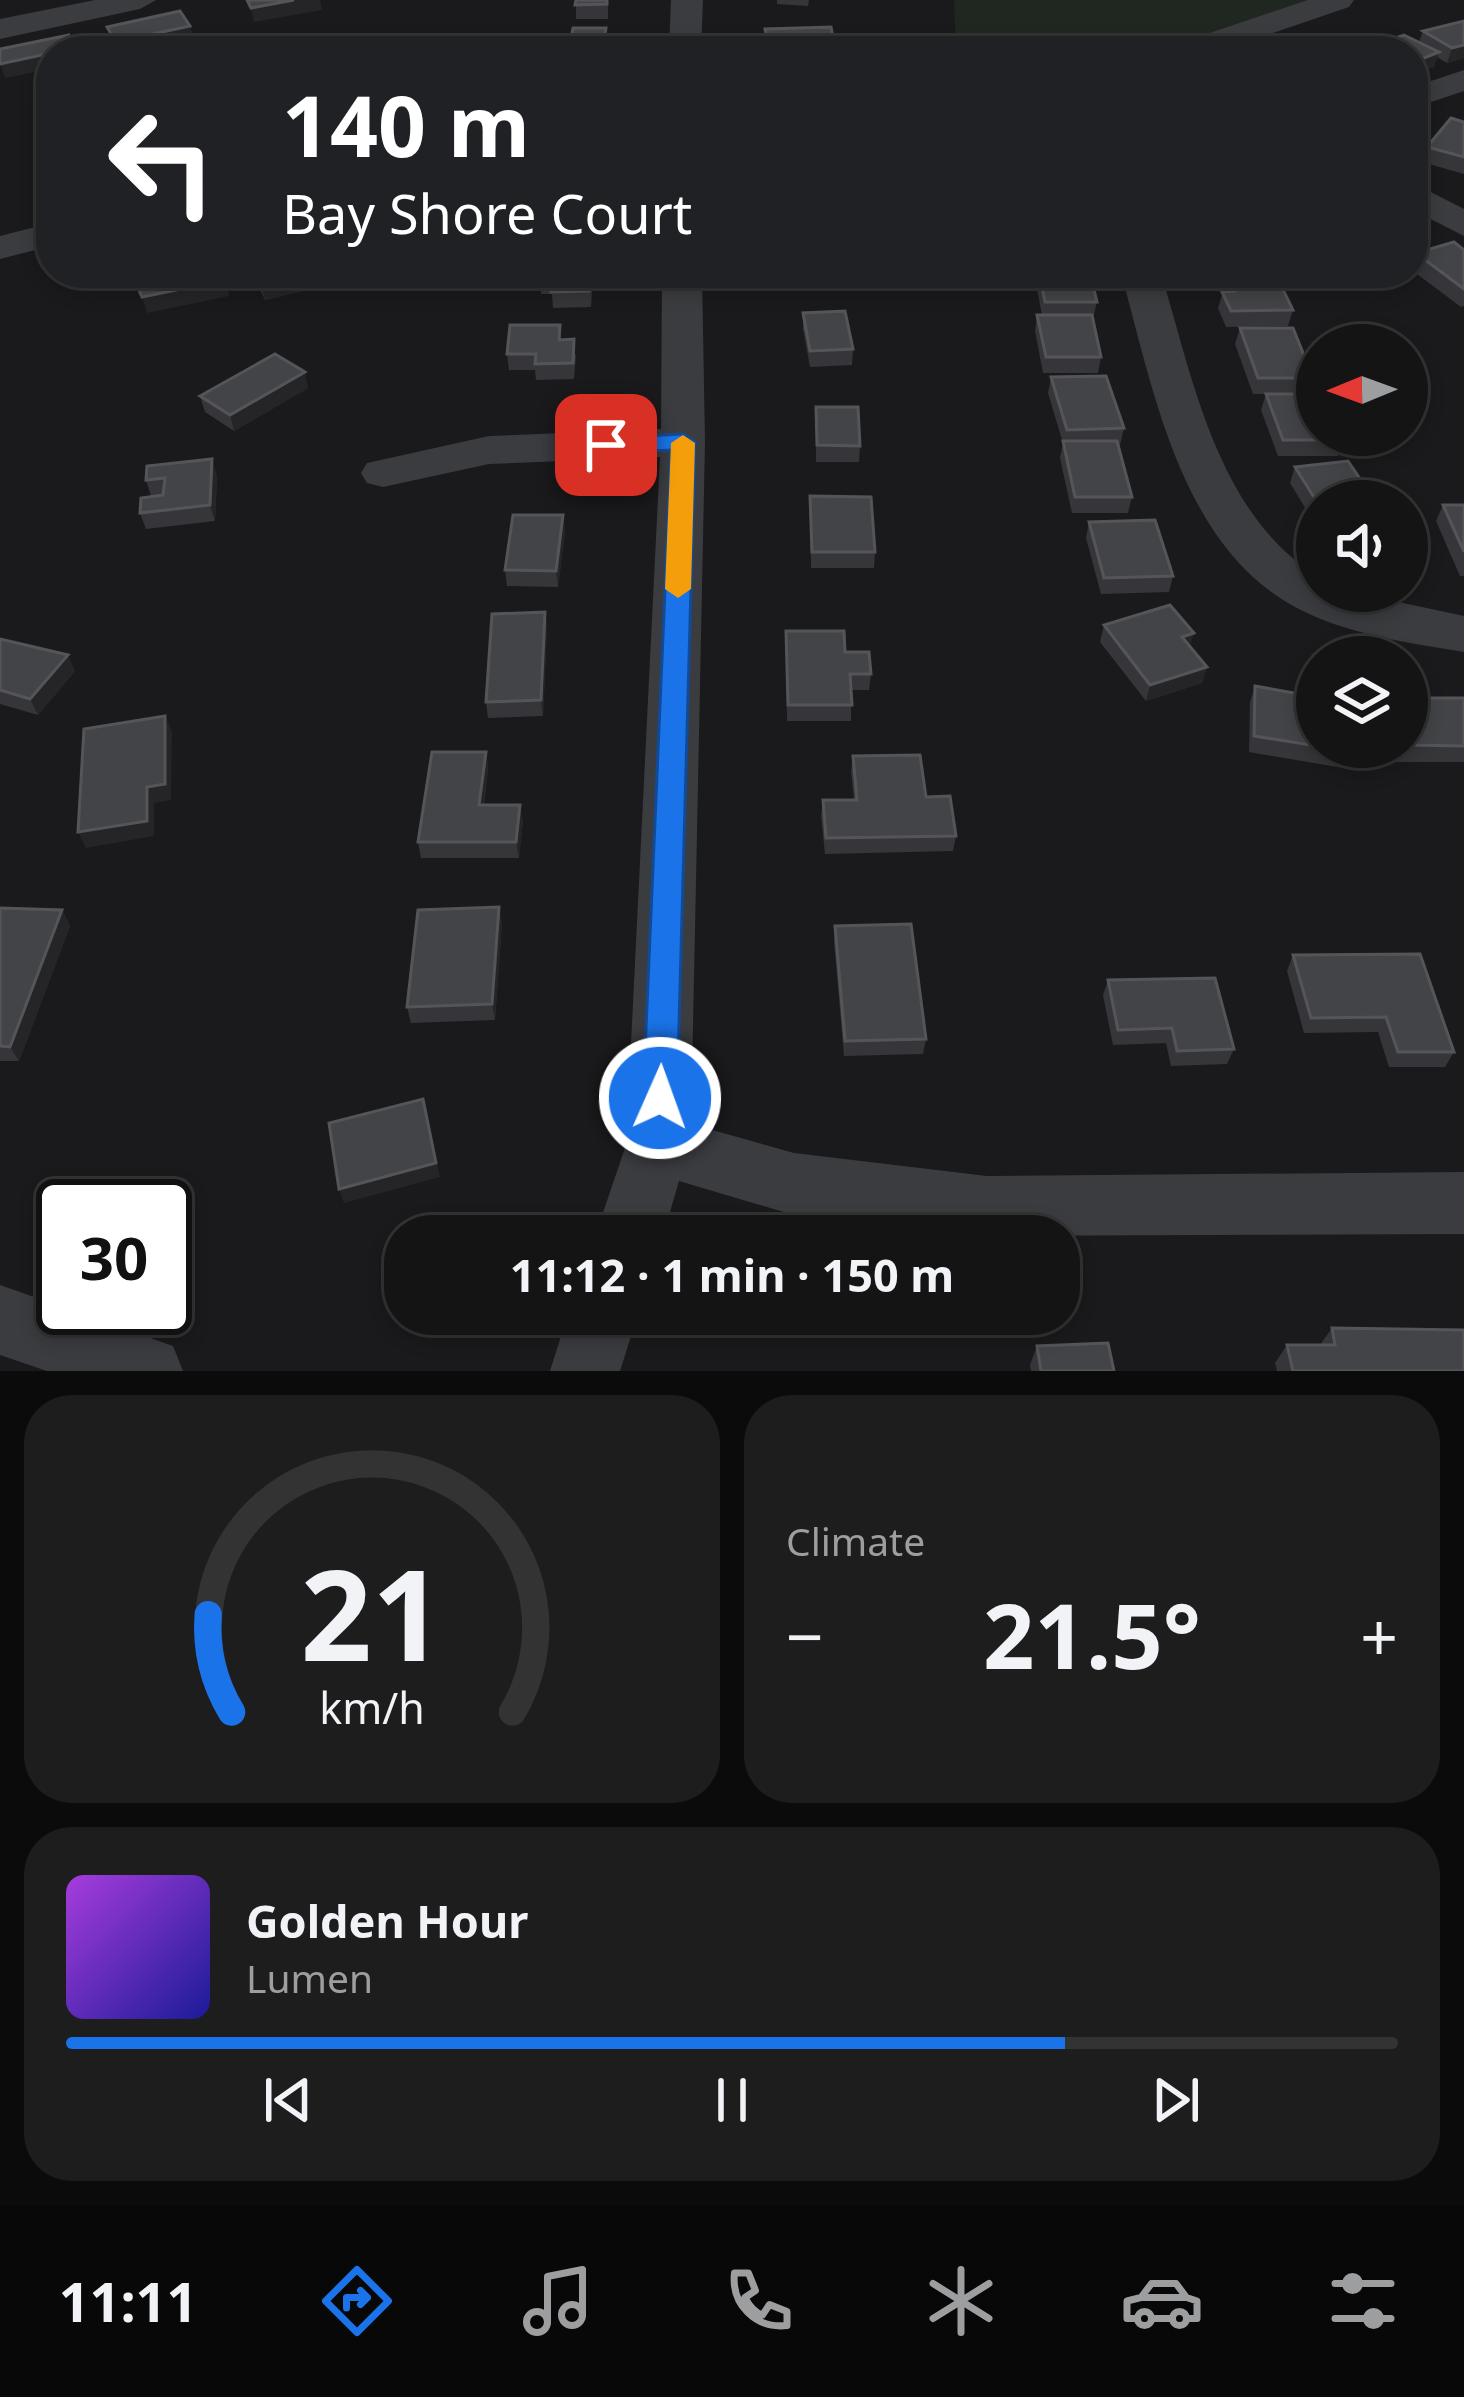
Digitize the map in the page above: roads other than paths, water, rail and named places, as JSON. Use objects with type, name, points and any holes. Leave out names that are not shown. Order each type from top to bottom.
[{"type":"street","points":[[0,28],[140,0]]},
{"type":"street","points":[[686,36],[687,0]]},
{"type":"street","points":[[1233,36],[1338,0]]},
{"type":"street","points":[[1428,93],[1464,80]]},
{"type":"street","points":[[1428,203],[1464,225]]},
{"type":"street","points":[[0,248],[36,239]]},
{"type":"street","points":[[635,1215],[658,1144],[683,442],[682,288]]},
{"type":"street","points":[[1147,288],[1192,436],[1222,509],[1253,549],[1310,595],[1400,625],[1464,634]]},
{"type":"street","points":[[383,473],[489,450],[683,442]]},
{"type":"street","points":[[658,1144],[794,1184],[987,1207],[1464,1203]]},
{"type":"street","points":[[0,1320],[148,1371]]},
{"type":"street","points":[[585,1371],[596,1335]]}]
